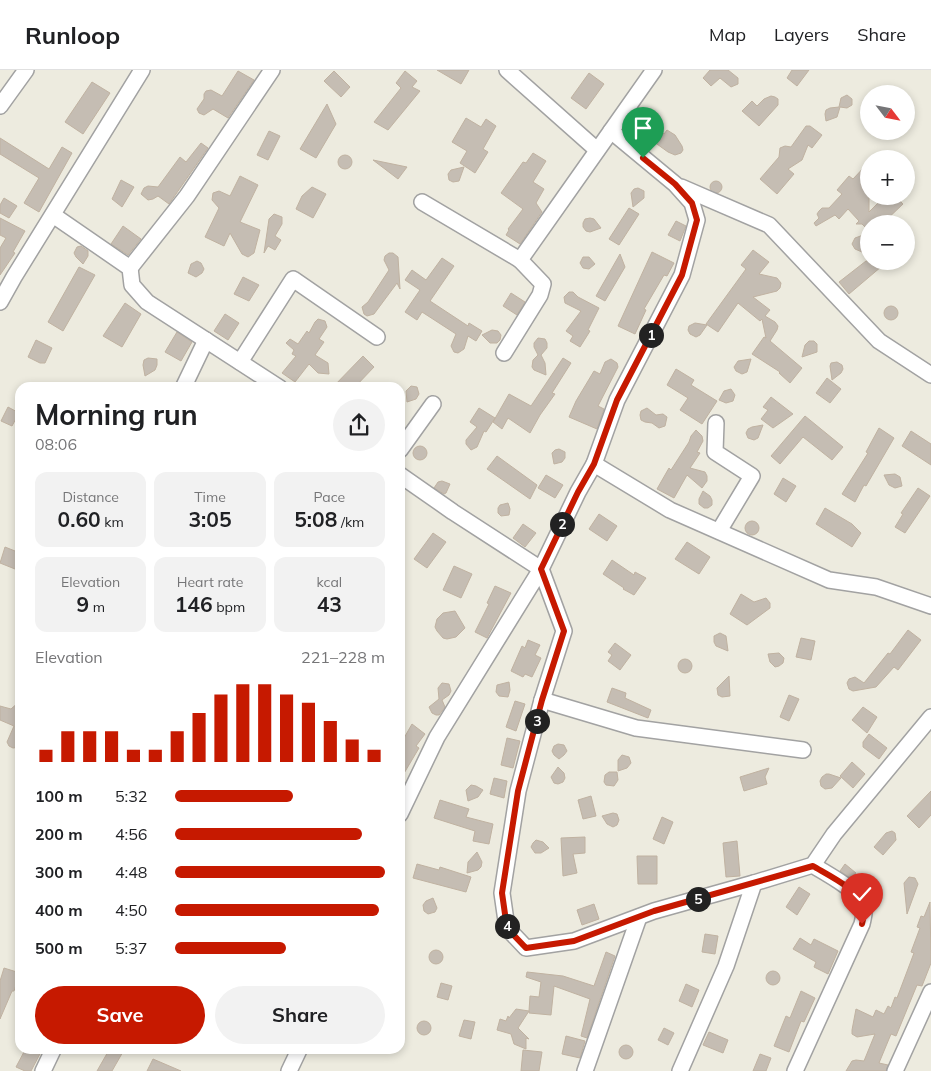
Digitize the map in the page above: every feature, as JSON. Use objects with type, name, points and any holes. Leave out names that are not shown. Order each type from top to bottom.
[{"type":"street","points":[[0,106],[26,70]]},
{"type":"street","points":[[0,302],[142,70]]},
{"type":"street","points":[[271,382],[148,302],[132,285],[130,268],[187,196],[272,70]]},
{"type":"street","points":[[507,70],[597,150]]},
{"type":"street","points":[[520,260],[654,70]]},
{"type":"street","points":[[405,804],[437,737],[541,569],[578,492],[594,464],[617,400],[682,275],[697,220],[692,203],[675,184],[611,131]]},
{"type":"street","points":[[675,184],[769,225],[879,341],[931,375]]},
{"type":"street","points":[[422,202],[520,260],[543,284],[540,295],[504,353]]},
{"type":"street","points":[[53,215],[130,268]]},
{"type":"street","points":[[240,362],[293,279],[377,337]]},
{"type":"street","points":[[186,382],[206,340]]},
{"type":"street","points":[[405,443],[433,404]]},
{"type":"street","points":[[716,423],[715,452],[752,476],[719,531]]},
{"type":"street","points":[[594,464],[670,510],[829,580],[876,587],[931,606]]},
{"type":"street","points":[[405,478],[541,569],[564,631],[542,700],[518,791],[502,893],[507,928],[526,948],[574,941],[639,917],[813,866],[834,834],[931,717]]},
{"type":"street","points":[[542,700],[636,728],[803,750]]},
{"type":"street","points":[[796,1071],[862,924],[864,908],[860,898],[852,891],[813,866]]},
{"type":"street","points":[[680,1071],[726,966],[754,883]]},
{"type":"street","points":[[585,1071],[639,917]]},
{"type":"street","points":[[895,1071],[931,992]]},
{"type":"street","points":[[43,1071],[51,1054]]},
{"type":"street","points":[[289,1071],[297,1054]]},
{"type":"building","points":[[437,70],[469,70],[461,84]]},
{"type":"building","points":[[710,70],[728,70],[738,78],[738,84],[731,87],[720,78],[711,86],[703,78]]},
{"type":"building","points":[[792,70],[809,70],[797,86],[787,78]]},
{"type":"building","points":[[238,71],[254,80],[228,118],[213,109],[204,115],[199,113],[197,109],[204,99],[206,91],[211,90],[222,96]]},
{"type":"building","points":[[334,71],[350,87],[341,97],[324,81]]},
{"type":"building","points":[[405,71],[417,81],[412,87],[420,91],[388,130],[374,122],[401,88],[396,83]]},
{"type":"building","points":[[589,73],[604,84],[586,109],[571,98]]},
{"type":"building","points":[[92,82],[110,93],[83,134],[65,122]]},
{"type":"building","points":[[847,95],[852,99],[852,105],[847,108],[840,107],[837,117],[826,121],[826,110],[839,107],[841,98]]},
{"type":"building","points":[[771,96],[778,99],[778,105],[759,126],[742,111],[752,101],[757,106],[764,99]]},
{"type":"building","points":[[327,104],[336,124],[316,158],[300,149]]},
{"type":"building","points":[[638,113],[664,134],[667,130],[675,135],[682,146],[683,150],[681,153],[675,155],[668,152],[643,134],[642,136],[628,124]]},
{"type":"building","points":[[466,118],[481,127],[486,119],[496,126],[483,149],[488,152],[475,173],[460,163],[467,151],[452,142]]},
{"type":"building","points":[[806,126],[810,126],[822,135],[812,148],[808,145],[802,160],[788,169],[794,174],[777,194],[760,179],[779,157],[780,148],[785,146],[791,147]]},
{"type":"building","points":[[269,131],[280,136],[268,160],[257,155]]},
{"type":"building","points":[[0,138],[49,169],[62,147],[72,153],[39,212],[24,203],[39,178],[0,154]]},
{"type":"building","points":[[201,143],[208,148],[169,204],[158,196],[148,200],[141,194],[144,188],[148,186],[158,187],[180,157],[186,162]]},
{"type":"building","points":[[533,153],[546,161],[533,182],[544,189],[536,203],[542,212],[520,244],[506,235],[508,229],[523,209],[501,193],[523,162],[526,163]]},
{"type":"building","points":[[345,155],[350,157],[352,162],[350,167],[345,169],[340,167],[338,162],[340,157]]},
{"type":"building","points":[[373,160],[407,167],[398,179]]},
{"type":"building","points":[[464,167],[459,181],[453,182],[449,180],[448,174],[451,170]]},
{"type":"building","points":[[860,172],[860,205],[869,205],[869,212],[876,205],[902,205],[891,215],[860,215],[860,224],[856,224],[859,221],[848,209],[839,219],[835,215],[816,226],[814,223],[819,218],[817,214],[819,211],[822,208],[829,208],[842,194],[837,190],[849,176],[853,179]]},
{"type":"building","points":[[240,176],[258,185],[240,222],[260,230],[254,253],[248,257],[242,254],[230,233],[224,246],[205,237],[219,208],[212,200],[213,193],[219,191],[230,196]]},
{"type":"building","points":[[121,180],[134,187],[122,207],[112,199]]},
{"type":"building","points":[[716,181],[722,187],[716,193],[710,187]]},
{"type":"building","points":[[312,187],[326,194],[313,218],[296,209],[302,196]]},
{"type":"building","points":[[638,188],[644,191],[644,198],[633,207],[631,193],[634,189]]},
{"type":"building","points":[[4,198],[17,206],[9,218],[0,213],[0,205]]},
{"type":"building","points":[[629,208],[639,214],[619,245],[609,239]]},
{"type":"building","points":[[274,214],[282,217],[282,224],[275,236],[281,240],[275,250],[268,246],[264,253],[269,219]]},
{"type":"building","points":[[0,218],[25,231],[13,252],[15,253],[0,275],[0,248],[6,238],[0,235]]},
{"type":"building","points":[[585,219],[594,219],[601,228],[590,232],[586,231],[583,223]]},
{"type":"building","points":[[676,221],[686,226],[680,241],[668,235]]},
{"type":"building","points":[[123,226],[141,239],[128,255],[111,244]]},
{"type":"building","points":[[860,236],[860,251],[855,249],[852,244],[855,238]]},
{"type":"building","points":[[81,246],[88,251],[88,256],[83,264],[74,253],[77,247]]},
{"type":"building","points":[[753,250],[769,262],[759,274],[777,278],[781,283],[777,291],[753,297],[770,310],[765,316],[778,326],[770,341],[802,368],[790,383],[780,372],[752,354],[764,337],[766,338],[762,319],[760,321],[738,303],[718,332],[706,324],[746,269],[741,265]]},
{"type":"building","points":[[652,252],[674,263],[667,276],[664,275],[644,309],[646,310],[635,334],[618,326]]},
{"type":"building","points":[[393,253],[398,257],[400,289],[397,283],[374,314],[367,316],[364,314],[362,307],[368,302],[389,270],[384,260],[385,256]]},
{"type":"building","points":[[620,254],[625,267],[605,301],[596,296]]},
{"type":"building","points":[[583,257],[589,257],[595,264],[589,269],[583,268],[580,263]]},
{"type":"building","points":[[442,258],[454,266],[430,301],[468,326],[469,323],[482,331],[476,341],[468,336],[464,349],[458,353],[454,352],[451,346],[456,334],[422,312],[417,320],[405,312],[420,290],[405,280],[412,270],[426,280]]},
{"type":"building","points":[[197,261],[201,263],[204,269],[196,277],[188,273],[191,264]]},
{"type":"building","points":[[860,266],[860,270],[877,270],[849,294],[839,282]]},
{"type":"building","points":[[79,267],[95,275],[63,331],[48,322]]},
{"type":"building","points":[[243,277],[259,285],[249,301],[234,294]]},
{"type":"building","points":[[569,292],[573,292],[578,297],[599,308],[588,330],[590,331],[580,347],[570,341],[573,336],[566,331],[581,311],[565,303],[564,297]]},
{"type":"building","points":[[511,293],[525,302],[517,315],[503,306]]},
{"type":"building","points":[[125,303],[141,314],[122,347],[103,336]]},
{"type":"building","points":[[891,306],[896,308],[898,313],[896,318],[891,320],[886,318],[884,313],[886,308]]},
{"type":"building","points":[[225,314],[239,323],[228,340],[214,331]]},
{"type":"building","points":[[318,319],[325,321],[327,327],[319,339],[324,342],[315,355],[328,363],[329,374],[318,373],[309,364],[295,382],[282,373],[296,356],[292,354],[294,350],[286,343],[290,339],[298,344],[307,331],[309,333]]},
{"type":"building","points":[[695,323],[707,325],[700,335],[696,337],[690,334],[688,330],[689,326]]},
{"type":"building","points":[[492,330],[498,331],[501,335],[497,343],[490,343],[482,335]]},
{"type":"building","points":[[177,332],[192,342],[181,361],[165,352]]},
{"type":"building","points":[[538,338],[545,339],[547,343],[547,348],[541,355],[545,363],[546,375],[534,370],[532,367],[533,360],[538,355],[534,343]]},
{"type":"building","points":[[36,340],[52,348],[45,363],[40,363],[28,357]]},
{"type":"building","points":[[809,341],[814,341],[817,344],[817,352],[802,357],[805,345]]},
{"type":"building","points":[[363,356],[374,367],[360,382],[338,382]]},
{"type":"building","points":[[148,358],[157,359],[157,365],[155,370],[145,376],[143,365],[144,360]]},
{"type":"building","points":[[563,358],[571,363],[552,393],[555,394],[530,433],[508,418],[502,429],[493,422],[509,394],[531,406]]},
{"type":"building","points":[[611,359],[617,363],[618,367],[598,406],[604,409],[597,429],[569,417],[594,371],[600,374],[605,362]]},
{"type":"building","points":[[751,359],[747,372],[742,374],[736,371],[734,367],[738,361]]},
{"type":"building","points":[[837,362],[842,365],[843,369],[832,380],[830,366],[831,363]]},
{"type":"building","points":[[676,369],[694,380],[691,385],[717,401],[702,424],[680,410],[688,398],[667,385]]},
{"type":"building","points":[[827,378],[841,389],[830,403],[816,393]]},
{"type":"building","points":[[411,386],[417,387],[419,394],[416,399],[407,402],[406,391]]},
{"type":"building","points":[[731,389],[735,395],[733,401],[726,403],[719,400],[724,391]]},
{"type":"building","points":[[771,397],[793,414],[773,428],[761,419],[768,410],[763,407]]},
{"type":"building","points":[[8,407],[15,411],[15,420],[12,426],[1,421]]},
{"type":"building","points":[[479,408],[495,418],[486,432],[484,431],[477,447],[471,450],[466,444],[466,440],[477,427],[470,422]]},
{"type":"building","points":[[647,408],[656,415],[663,414],[667,417],[665,426],[659,428],[652,423],[641,420],[641,411]]},
{"type":"building","points":[[805,416],[843,447],[832,460],[803,437],[780,464],[771,456]]},
{"type":"building","points":[[763,425],[758,438],[754,440],[748,438],[746,433],[748,429]]},
{"type":"building","points":[[879,428],[894,438],[855,502],[842,494],[868,453],[866,452]]},
{"type":"building","points":[[696,430],[702,436],[703,441],[697,452],[700,453],[690,468],[705,472],[707,481],[702,488],[687,475],[674,498],[657,489],[669,468],[671,470]]},
{"type":"building","points":[[911,431],[931,444],[931,465],[902,446]]},
{"type":"building","points":[[420,446],[425,448],[427,453],[425,458],[420,460],[415,458],[413,453],[415,448]]},
{"type":"building","points":[[559,449],[565,452],[565,458],[562,462],[554,464],[552,453]]},
{"type":"building","points":[[497,456],[537,485],[530,499],[487,469]]},
{"type":"building","points":[[895,474],[900,477],[902,486],[895,488],[889,485],[884,475]]},
{"type":"building","points":[[546,475],[563,485],[555,498],[538,488]]},
{"type":"building","points":[[783,478],[796,486],[786,502],[774,494]]},
{"type":"building","points":[[442,481],[450,484],[444,494],[434,488],[438,482]]},
{"type":"building","points":[[918,488],[930,496],[905,533],[895,527],[903,514],[901,513]]},
{"type":"building","points":[[703,491],[712,500],[712,505],[708,508],[704,508],[699,504]]},
{"type":"building","points":[[508,503],[509,515],[501,516],[498,513],[498,508],[500,505]]},
{"type":"building","points":[[825,508],[852,524],[861,533],[852,547],[816,524]]},
{"type":"building","points":[[599,514],[617,526],[607,541],[589,529]]},
{"type":"building","points":[[752,521],[757,523],[759,528],[757,533],[752,535],[747,533],[745,528],[747,523]]},
{"type":"building","points":[[523,524],[536,533],[525,547],[513,538]]},
{"type":"building","points":[[433,533],[446,542],[427,568],[414,559]]},
{"type":"building","points":[[687,542],[710,557],[699,574],[675,559]]},
{"type":"building","points":[[5,547],[15,551],[15,569],[0,563]]},
{"type":"building","points":[[612,560],[634,575],[635,572],[646,578],[634,595],[603,574]]},
{"type":"building","points":[[454,566],[472,574],[461,598],[443,590]]},
{"type":"building","points":[[495,586],[511,593],[487,638],[475,632],[489,604],[487,603]]},
{"type":"building","points":[[741,594],[754,602],[766,598],[770,603],[770,608],[747,625],[730,614]]},
{"type":"building","points":[[455,611],[465,628],[456,637],[443,638],[435,627],[437,619],[443,613]]},
{"type":"building","points":[[908,630],[921,640],[898,670],[894,667],[876,687],[853,691],[849,689],[847,683],[849,679],[855,677],[864,683]]},
{"type":"building","points":[[720,633],[726,636],[728,651],[716,646],[714,642],[714,636]]},
{"type":"building","points":[[801,638],[815,641],[811,660],[796,657]]},
{"type":"building","points":[[528,640],[540,645],[535,655],[541,658],[532,677],[525,674],[523,677],[511,671],[522,646],[525,648]]},
{"type":"building","points":[[615,643],[631,655],[620,670],[608,661],[612,655],[608,652]]},
{"type":"building","points":[[779,653],[784,658],[783,663],[775,667],[770,662],[768,654]]},
{"type":"building","points":[[685,659],[690,661],[692,666],[690,671],[685,673],[680,671],[678,666],[680,661]]},
{"type":"building","points":[[729,676],[730,696],[722,697],[718,695],[717,688]]},
{"type":"building","points":[[509,682],[510,690],[508,697],[499,696],[496,692],[497,685]]},
{"type":"building","points":[[442,683],[449,684],[451,691],[442,700],[445,707],[439,715],[436,715],[432,713],[429,707],[439,699],[438,688]]},
{"type":"building","points":[[612,688],[626,693],[625,698],[651,710],[648,718],[607,702]]},
{"type":"building","points":[[789,695],[799,699],[789,721],[780,717]]},
{"type":"building","points":[[515,701],[525,704],[516,731],[506,727]]},
{"type":"building","points":[[15,705],[15,748],[13,748],[7,742],[14,726],[0,720],[0,706],[11,709]]},
{"type":"building","points":[[863,707],[877,717],[867,733],[852,720]]},
{"type":"building","points":[[412,724],[425,734],[416,746],[419,748],[405,772],[405,736]]},
{"type":"building","points":[[869,734],[887,748],[879,759],[863,747],[863,742]]},
{"type":"building","points":[[507,738],[520,741],[513,768],[501,765]]},
{"type":"building","points":[[558,744],[564,745],[567,751],[559,759],[552,751],[554,746]]},
{"type":"building","points":[[622,755],[629,757],[631,763],[627,768],[618,771],[618,760]]},
{"type":"building","points":[[852,762],[865,774],[853,788],[840,776]]},
{"type":"building","points":[[558,767],[564,773],[565,778],[563,782],[558,784],[554,783],[551,777]]},
{"type":"building","points":[[769,768],[765,777],[767,784],[744,791],[740,777]]},
{"type":"building","points":[[609,772],[617,772],[618,780],[614,786],[606,785],[604,782],[605,775]]},
{"type":"building","points":[[826,774],[841,778],[832,788],[825,789],[821,786],[820,781]]},
{"type":"building","points":[[494,778],[507,781],[504,798],[490,794]]},
{"type":"building","points":[[471,785],[483,790],[478,797],[468,801],[466,790]]},
{"type":"building","points":[[931,791],[931,815],[919,828],[907,816]]},
{"type":"building","points":[[591,796],[596,816],[583,819],[578,800]]},
{"type":"building","points":[[440,800],[469,809],[466,817],[493,824],[489,844],[473,841],[475,831],[434,818]]},
{"type":"building","points":[[613,813],[617,814],[619,820],[617,825],[613,827],[607,824],[602,816]]},
{"type":"building","points":[[662,817],[673,822],[664,844],[653,839]]},
{"type":"building","points":[[892,831],[895,833],[896,840],[883,855],[874,847],[886,833]]},
{"type":"building","points":[[585,837],[585,853],[573,854],[577,873],[563,876],[561,838]]},
{"type":"building","points":[[536,840],[543,842],[549,848],[541,853],[535,853],[531,847]]},
{"type":"building","points":[[737,841],[740,876],[726,877],[723,843]]},
{"type":"building","points":[[477,852],[482,862],[481,867],[478,870],[467,873],[468,862]]},
{"type":"building","points":[[637,856],[657,856],[657,884],[638,884]]},
{"type":"building","points":[[417,864],[439,870],[440,867],[471,877],[466,892],[413,878]]},
{"type":"building","points":[[845,864],[856,873],[852,879],[840,871]]},
{"type":"building","points":[[909,877],[915,878],[918,884],[907,914],[904,883]]},
{"type":"building","points":[[799,887],[810,894],[797,915],[786,907]]},
{"type":"building","points":[[433,898],[437,908],[435,912],[428,914],[424,911],[423,905],[426,901]]},
{"type":"building","points":[[930,902],[931,963],[922,986],[917,985],[896,1036],[891,1034],[879,1063],[888,1065],[886,1071],[846,1071],[852,1061],[864,1061],[875,1034],[857,1037],[852,1034],[856,1009],[873,1017],[876,1010],[884,1014],[888,1006],[891,1008],[895,997],[897,998],[914,953],[911,952],[920,928],[917,927],[921,916],[924,917]]},
{"type":"building","points":[[594,904],[599,919],[582,925],[577,910]]},
{"type":"building","points":[[705,934],[718,936],[715,954],[702,952]]},
{"type":"building","points":[[800,938],[811,945],[814,939],[838,951],[828,974],[814,967],[816,962],[793,949]]},
{"type":"building","points":[[436,950],[441,952],[443,957],[441,962],[436,964],[431,962],[429,957],[431,952]]},
{"type":"building","points":[[606,952],[615,956],[587,1038],[581,1036],[590,999],[554,986],[551,1015],[529,1013],[530,996],[539,997],[541,982],[526,977],[527,972],[563,976],[594,986]]},
{"type":"building","points":[[4,968],[15,971],[15,988],[0,1019],[0,981]]},
{"type":"building","points":[[773,971],[778,973],[780,978],[778,983],[773,985],[768,983],[766,978],[768,973]]},
{"type":"building","points":[[441,983],[452,986],[448,1000],[437,997]]},
{"type":"building","points":[[686,984],[699,990],[692,1007],[679,1001]]},
{"type":"building","points":[[801,991],[815,998],[804,1022],[801,1021],[789,1052],[774,1046],[786,1016],[790,1018]]},
{"type":"building","points":[[516,1009],[529,1011],[518,1028],[529,1039],[526,1038],[526,1049],[514,1044],[511,1034],[497,1030],[500,1019],[506,1021],[508,1016],[509,1018]]},
{"type":"building","points":[[464,1020],[475,1022],[471,1039],[459,1036]]},
{"type":"building","points":[[421,1021],[427,1021],[431,1028],[427,1035],[421,1035],[417,1031],[417,1025]]},
{"type":"building","points":[[664,1028],[674,1033],[668,1045],[658,1040]]},
{"type":"building","points":[[709,1032],[728,1040],[723,1053],[703,1045]]},
{"type":"building","points":[[566,1036],[585,1041],[580,1058],[562,1054]]},
{"type":"building","points":[[626,1045],[631,1047],[633,1052],[631,1057],[626,1059],[621,1057],[619,1052],[621,1047]]},
{"type":"building","points":[[523,1050],[542,1052],[539,1071],[521,1071]]},
{"type":"building","points":[[23,1054],[40,1054],[31,1071],[25,1071],[16,1067]]},
{"type":"building","points":[[107,1054],[122,1054],[112,1071],[97,1071]]},
{"type":"building","points":[[760,1054],[771,1058],[766,1071],[753,1071]]},
{"type":"building","points":[[153,1059],[181,1071],[147,1071]]},
{"type":"route","points":[[643,158],[675,184],[692,203],[697,220],[682,275],[617,400],[594,464],[578,492],[541,569],[564,631],[542,700],[518,791],[502,893],[507,928],[526,948],[574,941],[654,911],[813,866],[860,898],[864,908],[862,924]]}]
